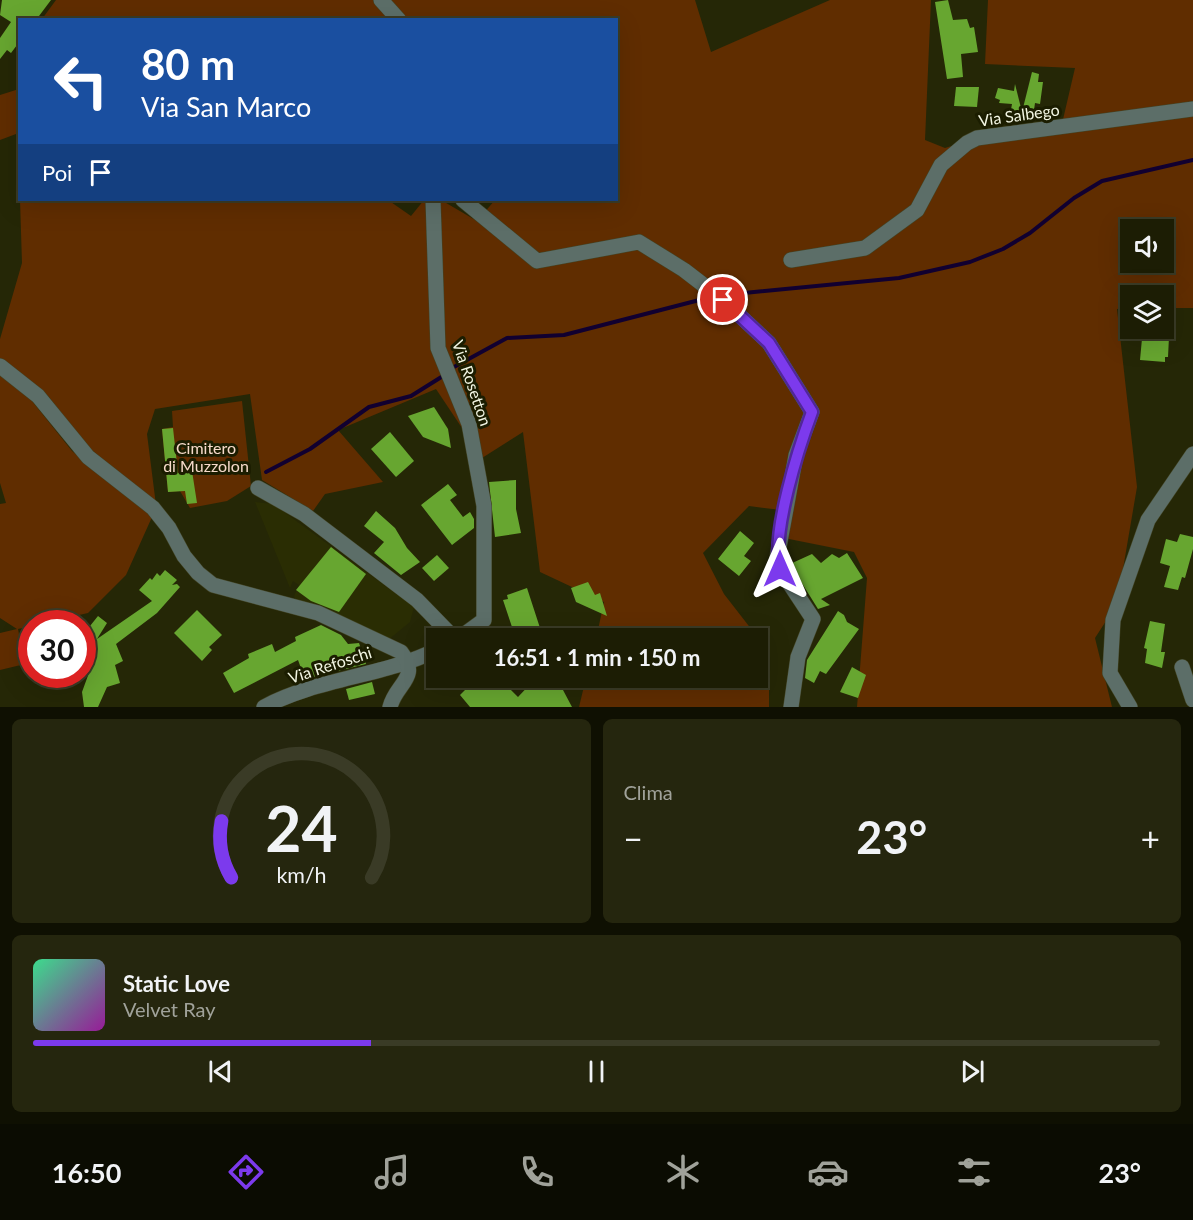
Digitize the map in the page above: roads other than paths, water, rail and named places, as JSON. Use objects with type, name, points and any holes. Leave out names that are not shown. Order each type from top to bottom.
[{"type":"street","points":[[381,0],[397,18]]},
{"type":"street","name":"Via Salbego","points":[[791,260],[866,248],[917,210],[941,165],[967,142],[977,138],[1193,109]]},
{"type":"street","name":"Via Rosetton","points":[[433,201],[438,348],[469,424],[484,506],[484,620],[472,628]]},
{"type":"street","points":[[463,201],[537,261],[639,242],[709,289],[769,343],[812,412],[795,455],[777,558],[780,569],[813,619],[798,657],[791,707]]},
{"type":"street","points":[[0,366],[38,396],[88,457],[153,508],[170,528],[184,556],[198,573],[213,585],[254,593],[318,613],[392,645],[409,667],[390,707]]},
{"type":"street","points":[[1130,707],[1110,673],[1113,620],[1148,520],[1193,454]]},
{"type":"street","points":[[258,488],[304,514],[417,600],[445,628]]},
{"type":"street","name":"Via Refoschi","points":[[264,707],[342,678],[409,667],[426,656]]},
{"type":"street","points":[[1182,667],[1193,700]]},
{"type":"waterway","points":[[724,295],[899,278],[970,262],[1003,249],[1030,233],[1074,198],[1102,181],[1193,160]]},
{"type":"waterway","points":[[454,367],[507,338],[564,335],[711,297]]},
{"type":"waterway","points":[[266,472],[310,449],[369,407],[411,396],[443,376]]},
{"type":"park label","name":"Cimitero di Muzzolon","points":[[206,457]]}]
